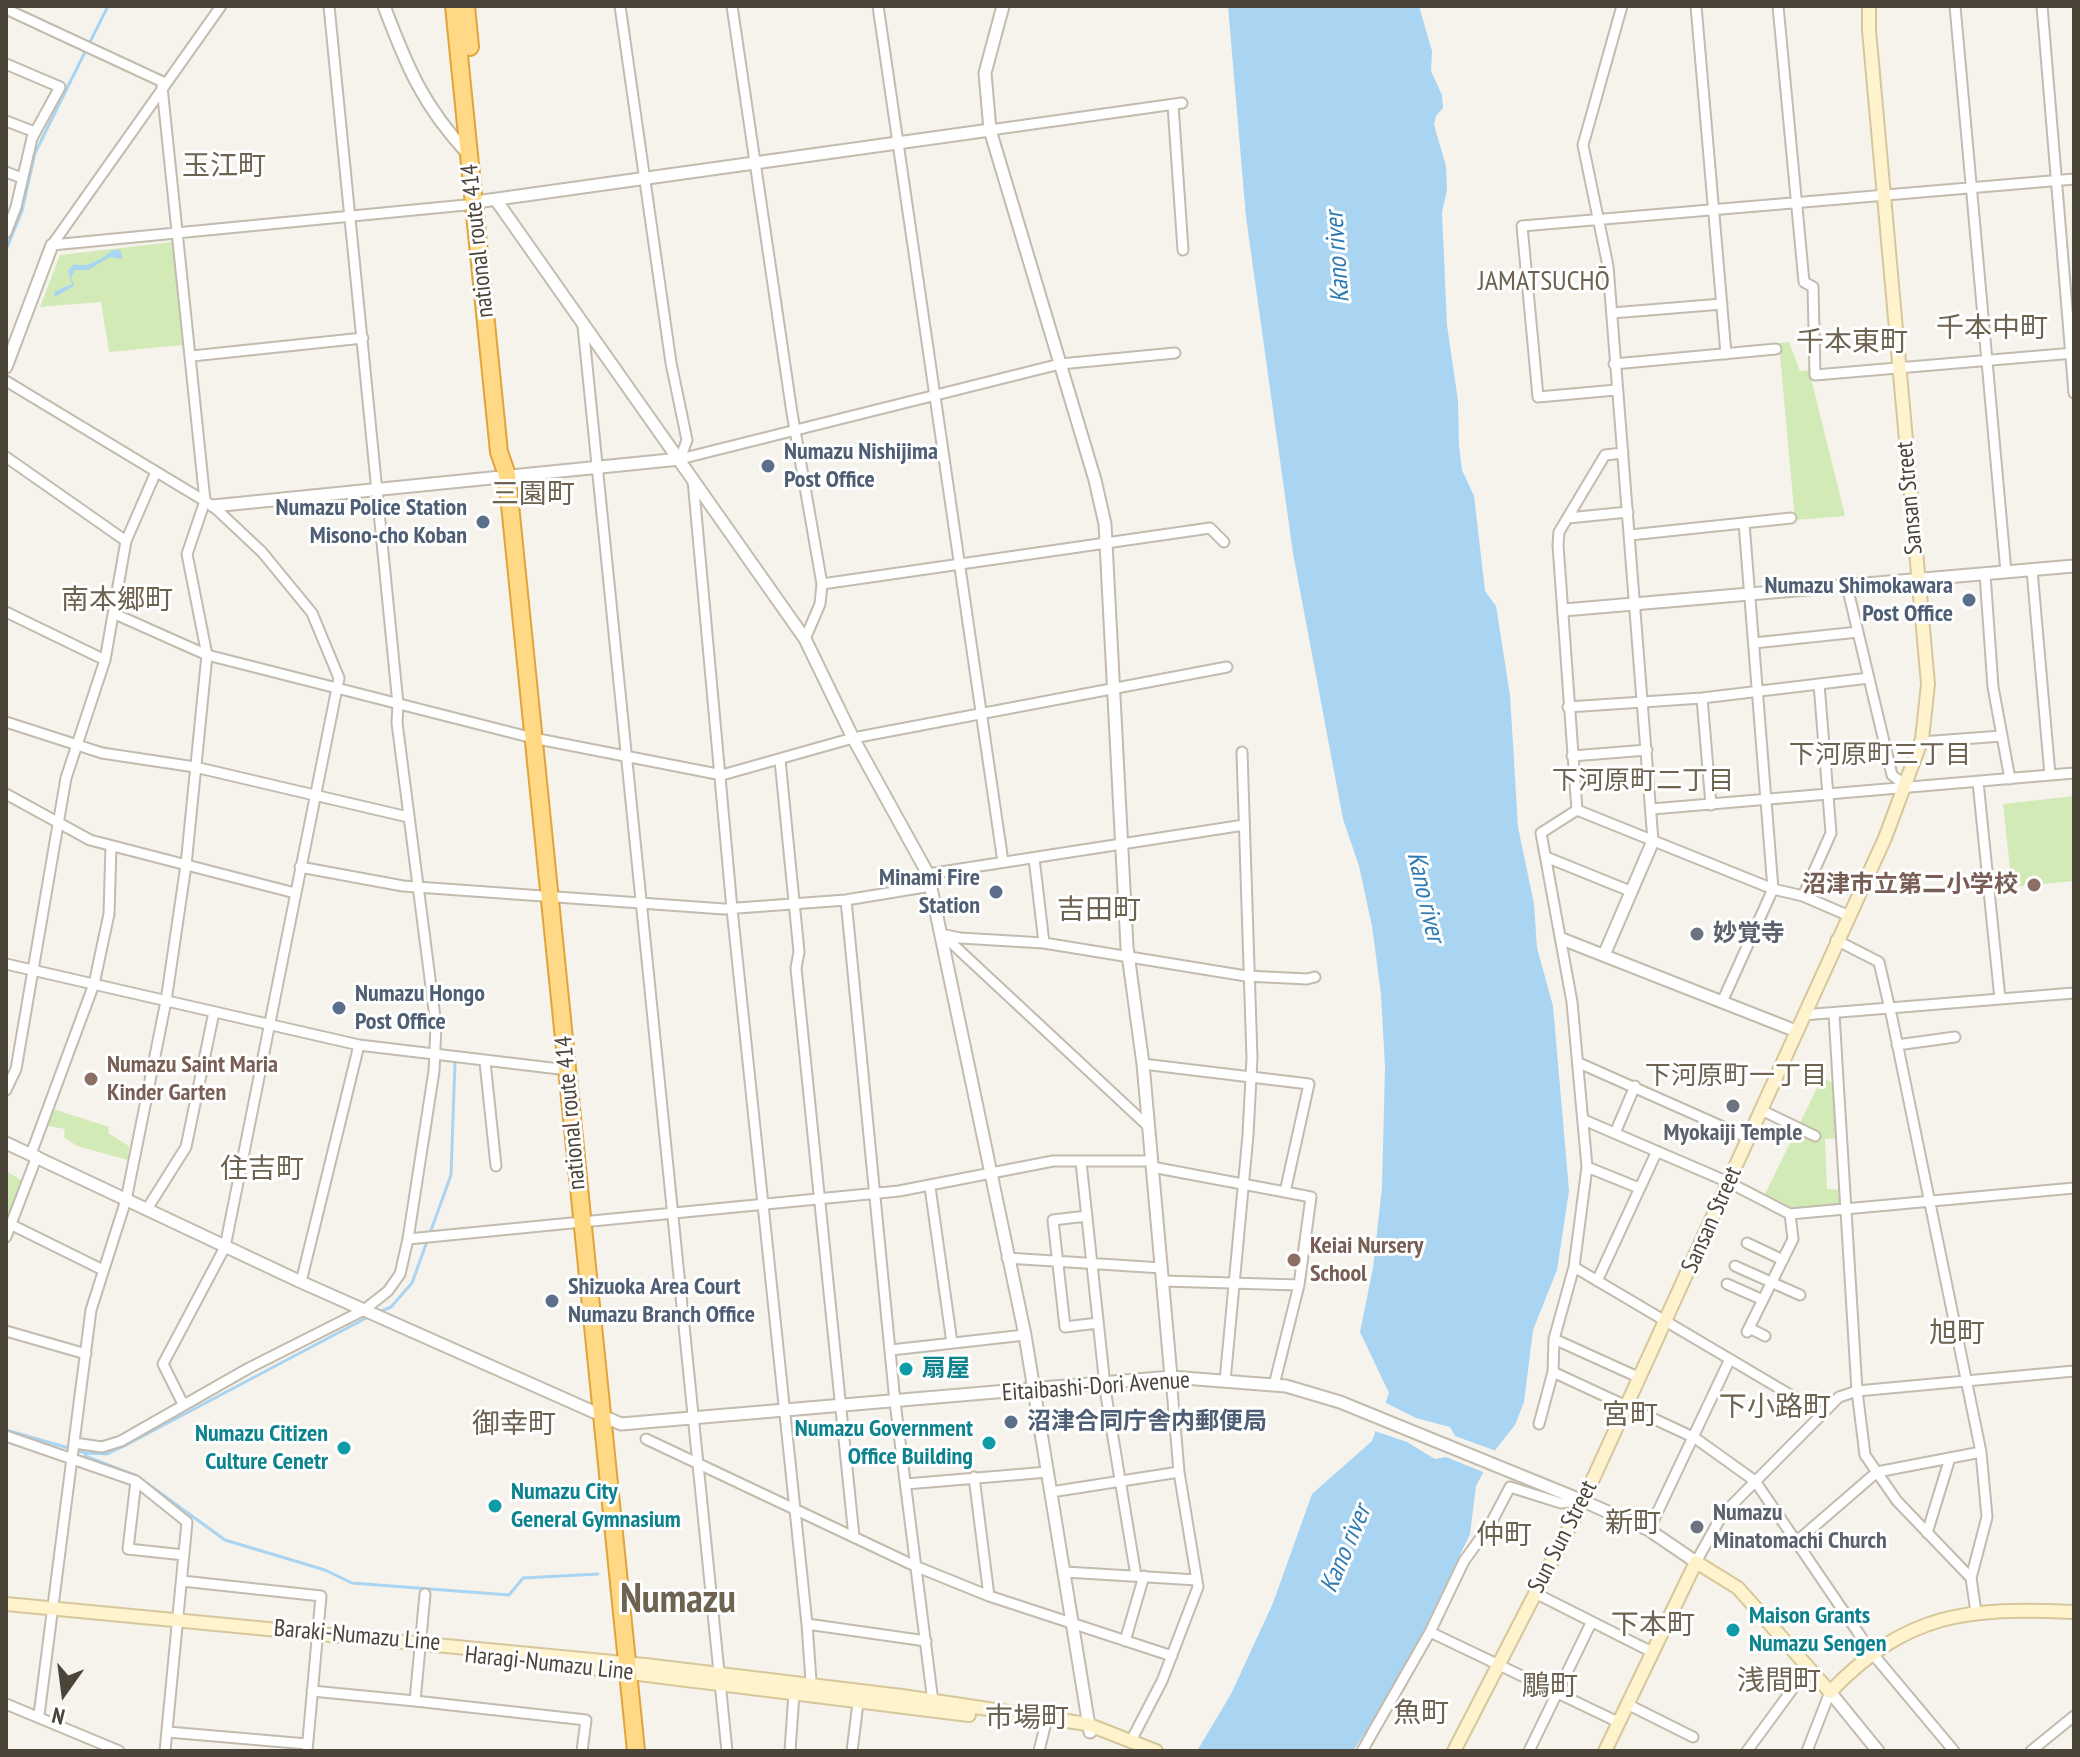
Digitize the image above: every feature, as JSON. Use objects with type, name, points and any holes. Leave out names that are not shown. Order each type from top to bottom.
[{"type":"highway","name":"national route 414","points":[[454,6],[475,160],[484,202],[509,451],[507,475],[581,1222],[605,1418],[636,1751]]},
{"type":"highway","name":"national route 414","points":[[466,6],[475,160]]},
{"type":"main road","name":"Sansan Street","points":[[1667,1321],[1906,786],[1921,742],[1928,684],[1898,367],[1869,6]]},
{"type":"main road","name":"Sun Sun Street","points":[[1454,1751],[1583,1501],[1667,1321]]},
{"type":"main road","points":[[1605,1751],[1696,1562],[1738,1588],[1830,1692],[1872,1653],[1928,1621],[1976,1612],[2074,1612]]},
{"type":"main road","name":"Baraki-Numazu Line","points":[[6,1604],[809,1686],[859,1696],[933,1702],[1088,1728],[1136,1745]]},
{"type":"main road","points":[[6,1611],[51,1611]]},
{"type":"main road","points":[[720,1679],[794,1693],[859,1696],[1046,1722]]},
{"type":"main road","points":[[1136,1745],[1156,1751]]},
{"type":"street","points":[[6,367],[52,245],[221,6]]},
{"type":"street","points":[[74,1443],[102,1447],[121,1441],[183,1404],[364,1310],[388,1291],[400,1274],[408,1239],[435,1056],[436,1025],[397,723],[398,704],[378,489],[329,6]]},
{"type":"street","points":[[384,6],[412,80],[443,125],[475,160]]},
{"type":"street","points":[[620,6],[671,363],[687,440],[680,459]]},
{"type":"street","points":[[732,6],[822,584],[820,604],[805,639]]},
{"type":"street","points":[[878,6],[1003,862]]},
{"type":"street","points":[[1003,6],[985,73],[990,130],[1101,501],[1129,957],[1143,1064],[1179,1472],[1197,1580],[1172,1656],[1136,1745]]},
{"type":"street","points":[[1604,955],[1653,841],[1612,313],[1601,219],[1583,145],[1622,6]]},
{"type":"street","points":[[1696,6],[1726,354]]},
{"type":"street","points":[[1778,6],[1804,282],[1813,287],[1815,375],[2072,354]]},
{"type":"street","points":[[1955,6],[2006,572]]},
{"type":"street","points":[[2042,6],[2074,393]]},
{"type":"street","points":[[8,10],[164,85]]},
{"type":"street","points":[[6,64],[60,87],[35,132],[6,233]]},
{"type":"street","points":[[39,1715],[91,1310],[126,1200],[166,1001],[186,865],[207,655],[187,554],[209,504],[164,85]]},
{"type":"street","points":[[52,245],[484,202],[1178,104],[1183,250]]},
{"type":"street","points":[[6,121],[35,132]]},
{"type":"street","points":[[6,172],[22,178]]},
{"type":"street","points":[[1616,390],[1538,397],[1522,226],[1714,207],[2074,179]]},
{"type":"street","points":[[484,202],[583,323],[805,639],[853,738],[930,880],[1025,1335],[1088,1728]]},
{"type":"street","points":[[1612,313],[1722,304]]},
{"type":"street","points":[[583,323],[600,467],[671,1212],[727,1751]]},
{"type":"street","points":[[192,356],[363,338]]},
{"type":"street","points":[[1614,364],[1776,349]]},
{"type":"street","points":[[209,504],[680,459],[1060,364],[1175,353]]},
{"type":"street","points":[[6,381],[209,504],[262,552],[312,613],[339,678],[225,1247],[163,1364],[183,1404]]},
{"type":"street","points":[[1577,810],[1559,532],[1605,455],[1623,453]]},
{"type":"street","points":[[6,457],[126,541]]},
{"type":"street","points":[[6,1090],[16,1069],[57,822],[76,744],[105,660],[126,541],[156,472]]},
{"type":"street","points":[[692,476],[732,909],[807,1624],[809,1686]]},
{"type":"street","points":[[1568,518],[1628,512]]},
{"type":"street","points":[[1630,535],[1791,518]]},
{"type":"street","points":[[1722,1002],[1773,889],[1744,523]]},
{"type":"street","points":[[822,584],[1210,528],[1224,542]]},
{"type":"street","points":[[1564,610],[2074,566]]},
{"type":"street","points":[[2032,570],[2050,775]]},
{"type":"street","points":[[1985,574],[1993,687],[2010,779]]},
{"type":"street","points":[[1847,586],[1892,775],[1906,786]]},
{"type":"street","points":[[6,612],[105,660]]},
{"type":"street","points":[[115,614],[207,655],[533,738],[722,775],[853,738],[1227,667]]},
{"type":"street","points":[[1754,643],[1858,632]]},
{"type":"street","points":[[1568,707],[1702,698],[1869,678]]},
{"type":"street","points":[[1803,896],[1831,833],[1819,684]]},
{"type":"street","points":[[1702,698],[1711,805]]},
{"type":"street","points":[[6,722],[134,759],[195,767],[408,817]]},
{"type":"street","points":[[1921,742],[2002,736]]},
{"type":"street","points":[[1572,756],[1647,750]]},
{"type":"street","points":[[1225,1381],[1251,1076],[1242,752]]},
{"type":"street","points":[[780,760],[799,952],[796,968],[854,1537]]},
{"type":"street","points":[[1652,809],[2074,773]]},
{"type":"street","points":[[1978,782],[2000,999]]},
{"type":"street","points":[[6,794],[90,840],[295,893]]},
{"type":"street","points":[[1577,810],[1773,889],[1803,896],[1847,915]]},
{"type":"street","points":[[1539,1424],[1553,1372],[1554,1339],[1574,1267],[1587,1167],[1579,1063],[1562,939],[1541,833],[1577,810]]},
{"type":"street","points":[[300,867],[416,886],[732,909],[846,900],[1003,862],[1244,825]]},
{"type":"street","points":[[6,1237],[94,984],[109,914],[111,846]]},
{"type":"street","points":[[1546,857],[1630,891]]},
{"type":"street","points":[[1034,858],[1044,943]]},
{"type":"street","points":[[846,900],[895,1402],[933,1702]]},
{"type":"street","points":[[941,934],[1044,943],[1246,976],[1315,977]]},
{"type":"street","points":[[941,934],[1149,1127]]},
{"type":"street","points":[[1562,939],[1796,1031]]},
{"type":"street","points":[[1836,940],[1879,962],[1897,1045],[1981,1452],[1987,1517],[1971,1578],[1976,1612]]},
{"type":"street","points":[[6,964],[359,1045],[568,1070]]},
{"type":"street","points":[[1803,1015],[2074,993]]},
{"type":"street","points":[[147,1209],[186,1147],[214,1012]]},
{"type":"street","points":[[1834,1014],[1857,1391],[1865,1455],[1897,1501],[1971,1578]]},
{"type":"street","points":[[1897,1045],[1955,1037]]},
{"type":"street","points":[[301,1282],[359,1045]]},
{"type":"street","points":[[485,1062],[496,1166]]},
{"type":"street","points":[[1579,1063],[1748,1138]]},
{"type":"street","points":[[1143,1064],[1309,1084],[1285,1192]]},
{"type":"street","points":[[1615,1133],[1635,1086]]},
{"type":"street","points":[[1761,1110],[1815,1136]]},
{"type":"street","points":[[1584,1120],[1728,1182],[1790,1214],[2074,1188]]},
{"type":"street","name":"Eitaibashi-Dori Avenue","points":[[6,1143],[301,1282],[621,1424],[1171,1377],[1280,1385],[1340,1402],[1512,1470],[1649,1530],[1696,1562]]},
{"type":"street","points":[[1597,1281],[1657,1151]]},
{"type":"street","points":[[408,1239],[762,1202],[876,1194],[930,1187],[1053,1161],[1152,1164],[1311,1197],[1299,1285],[1280,1385]]},
{"type":"street","points":[[1081,1162],[1105,1384],[1140,1576],[1125,1641]]},
{"type":"street","points":[[1587,1167],[1639,1188]]},
{"type":"street","points":[[930,1187],[952,1343]]},
{"type":"street","points":[[1765,1336],[1748,1330],[1793,1239],[1790,1214]]},
{"type":"street","points":[[1087,1216],[1053,1220],[1065,1327],[1098,1323]]},
{"type":"street","points":[[10,1226],[103,1270]]},
{"type":"street","points":[[1747,1243],[1783,1260]]},
{"type":"street","points":[[1007,1258],[1162,1268]]},
{"type":"street","points":[[1735,1266],[1800,1295]]},
{"type":"street","points":[[1574,1267],[1821,1413]]},
{"type":"street","points":[[1163,1281],[1299,1285]]},
{"type":"street","points":[[1727,1284],[1763,1300]]},
{"type":"street","points":[[6,1331],[86,1354]]},
{"type":"street","points":[[891,1350],[1025,1335]]},
{"type":"street","points":[[1554,1339],[1640,1378]]},
{"type":"street","points":[[1649,1530],[1730,1359]]},
{"type":"street","points":[[1696,1562],[1722,1515],[1839,1397],[1857,1391],[2074,1371]]},
{"type":"street","points":[[1553,1372],[1695,1438],[1755,1481],[1872,1653],[1954,1751]]},
{"type":"street","points":[[6,1436],[136,1481],[161,1497],[187,1522],[165,1751]]},
{"type":"street","points":[[646,1439],[915,1566],[989,1596],[1172,1656]]},
{"type":"street","points":[[1796,1542],[1877,1472],[1981,1452]]},
{"type":"street","points":[[1927,1533],[1950,1458]]},
{"type":"street","points":[[906,1484],[1048,1472]]},
{"type":"street","points":[[1051,1492],[1179,1472]]},
{"type":"street","points":[[974,1477],[989,1596]]},
{"type":"street","points":[[136,1481],[128,1549],[184,1555]]},
{"type":"street","points":[[1362,1751],[1430,1632],[1464,1561],[1490,1525],[1510,1487],[1561,1503],[1583,1501]]},
{"type":"street","points":[[1065,1572],[1197,1580]]},
{"type":"street","points":[[168,1732],[307,1748],[321,1596],[182,1581]]},
{"type":"street","points":[[1535,1593],[1652,1652]]},
{"type":"street","points":[[415,1701],[425,1594]]},
{"type":"street","points":[[1529,1751],[1591,1623]]},
{"type":"street","points":[[807,1624],[926,1641]]},
{"type":"street","points":[[1430,1632],[1618,1722]]},
{"type":"street","points":[[1747,1751],[1808,1668]]},
{"type":"street","points":[[312,1691],[586,1720],[582,1751]]},
{"type":"street","points":[[1807,1751],[1830,1692],[1878,1751]]},
{"type":"street","points":[[790,1751],[794,1693]]},
{"type":"street","points":[[852,1751],[859,1696]]},
{"type":"street","points":[[6,1704],[39,1715],[119,1751]]},
{"type":"street","points":[[1627,1704],[1693,1737]]},
{"type":"street","points":[[2031,1751],[2074,1716]]},
{"type":"street","points":[[1039,1751],[1046,1722]]},
{"type":"green space","points":[[173,242],[183,345],[109,352],[101,302],[40,307],[60,255]]},
{"type":"green space","points":[[1789,342],[1800,371],[1809,370],[1845,516],[1795,520],[1779,343]]},
{"type":"green space","points":[[2074,796],[2074,881],[2012,887],[2003,804]]},
{"type":"green space","points":[[1822,1078],[1838,1085],[1839,1138],[1825,1139],[1827,1189],[1842,1190],[1844,1207],[1797,1210],[1765,1194]]},
{"type":"green space","points":[[50,1108],[109,1127],[108,1133],[129,1146],[128,1160],[77,1146],[64,1137],[65,1129],[44,1125]]},
{"type":"green space","points":[[6,1171],[23,1181],[11,1222],[6,1220]]},
{"type":"water","name":"Kano river","points":[[1228,6],[1419,6],[1432,51],[1431,71],[1442,95],[1443,108],[1436,116],[1434,125],[1446,166],[1447,190],[1442,212],[1447,325],[1458,401],[1459,446],[1462,470],[1474,496],[1485,591],[1496,606],[1510,695],[1518,827],[1534,904],[1537,948],[1553,1006],[1569,1191],[1557,1270],[1533,1330],[1524,1402],[1515,1425],[1496,1449],[1476,1486],[1470,1534],[1426,1626],[1399,1681],[1353,1751],[1197,1751],[1231,1694],[1273,1603],[1312,1494],[1372,1441],[1389,1393],[1360,1332],[1373,1268],[1382,1188],[1385,1067],[1381,994],[1372,926],[1359,866],[1343,819],[1293,553],[1246,217]]},
{"type":"water","points":[[113,250],[120,250],[123,259],[110,257],[88,270],[75,270],[71,277],[74,286],[55,297],[54,292],[72,284],[68,271],[74,264],[90,264]]},
{"type":"pier","points":[[1382,1401],[1416,1418],[1450,1427],[1455,1436],[1499,1452],[1488,1474],[1446,1457],[1435,1459],[1407,1442],[1372,1430]]},
{"type":"waterway","points":[[89,44],[108,6]]},
{"type":"waterway","points":[[6,250],[22,211],[35,153],[86,50]]},
{"type":"waterway","points":[[379,1312],[391,1307],[412,1283],[451,1175],[455,1062]]},
{"type":"waterway","points":[[86,1453],[107,1454],[126,1445],[368,1317]]},
{"type":"waterway","points":[[6,1430],[86,1453],[85,1456],[137,1476],[225,1540],[325,1570],[352,1583],[509,1595],[523,1578],[598,1574]]},
{"type":"place","name":"Numazu Nishijima Post Office","points":[[768,466]]},
{"type":"place","name":"Numazu Police Station Misono-cho Koban","points":[[483,522]]},
{"type":"place","name":"Numazu Shimokawara Post Office","points":[[1969,600]]},
{"type":"place","name":"沼津市立第二小学校","points":[[2034,885]]},
{"type":"place","name":"Minami Fire Station","points":[[996,892]]},
{"type":"place","name":"妙覚寺","points":[[1697,934]]},
{"type":"place","name":"Numazu Hongo Post Office","points":[[339,1008]]},
{"type":"place","name":"Numazu Saint Maria Kinder Garten","points":[[91,1079]]},
{"type":"place","name":"Myokaiji Temple","points":[[1733,1106]]},
{"type":"place","name":"Keiai Nursery School","points":[[1294,1260]]},
{"type":"place","name":"Shizuoka Area Court Numazu Branch Office","points":[[552,1301]]},
{"type":"place","name":"扇屋","points":[[906,1369]]},
{"type":"place","name":"沼津合同庁舎内郵便局","points":[[1011,1422]]},
{"type":"place","name":"Numazu Government Office Building","points":[[989,1443]]},
{"type":"place","name":"Numazu Citizen Culture Cenetr","points":[[344,1448]]},
{"type":"place","name":"Numazu City General Gymnasium","points":[[495,1506]]},
{"type":"place","name":"Numazu Minatomachi Church","points":[[1697,1527]]},
{"type":"place","name":"Maison Grants Numazu Sengen","points":[[1733,1630]]},
{"type":"district","name":"玉江町","points":[[224,167]]},
{"type":"district","name":"JAMATSUCHŌ","points":[[1544,282]]},
{"type":"district","name":"千本中町","points":[[1992,329]]},
{"type":"district","name":"千本東町","points":[[1852,343]]},
{"type":"district","name":"三園町","points":[[533,495]]},
{"type":"district","name":"南本郷町","points":[[117,601]]},
{"type":"district","name":"下河原町三丁目","points":[[1880,756]]},
{"type":"district","name":"下河原町二丁目","points":[[1643,782]]},
{"type":"district","name":"吉田町","points":[[1099,911]]},
{"type":"district","name":"下河原町一丁目","points":[[1736,1077]]},
{"type":"district","name":"住吉町","points":[[262,1170]]},
{"type":"district","name":"旭町","points":[[1957,1334]]},
{"type":"district","name":"下小路町","points":[[1775,1408]]},
{"type":"district","name":"宮町","points":[[1630,1416]]},
{"type":"district","name":"御幸町","points":[[514,1425]]},
{"type":"district","name":"新町","points":[[1633,1524]]},
{"type":"district","name":"仲町","points":[[1504,1536]]},
{"type":"district","name":"Numazu","points":[[678,1601]]},
{"type":"district","name":"下本町","points":[[1653,1626]]},
{"type":"district","name":"浅間町","points":[[1779,1682]]},
{"type":"district","name":"鵰町","points":[[1550,1687]]},
{"type":"district","name":"魚町","points":[[1421,1714]]},
{"type":"district","name":"市場町","points":[[1027,1719]]}]
